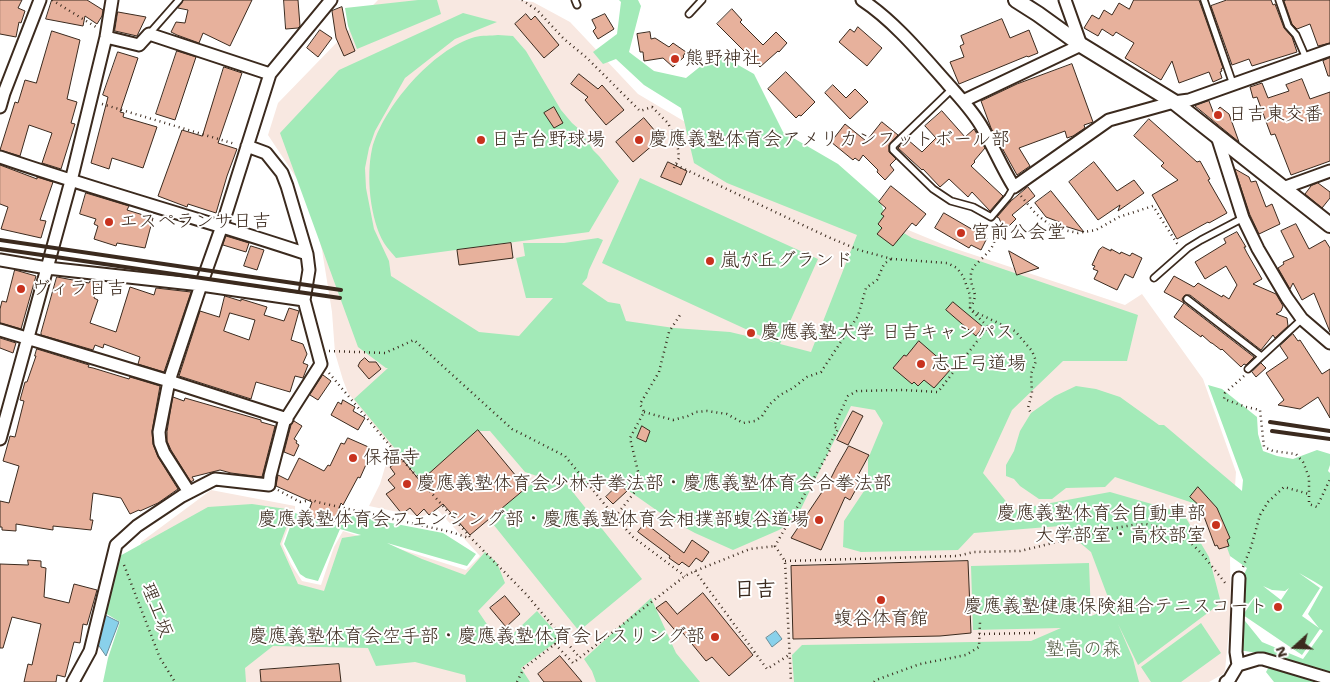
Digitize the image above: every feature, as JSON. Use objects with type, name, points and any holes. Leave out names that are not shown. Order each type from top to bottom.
[{"type":"street","points":[[0,107],[2,93],[40,0]]},
{"type":"street","points":[[0,439],[71,181],[106,35],[112,0]]},
{"type":"street","points":[[189,492],[164,453],[160,443],[159,432],[170,381],[270,74],[331,0]]},
{"type":"street","points":[[862,0],[874,7],[916,47],[963,101],[983,128],[1005,174],[1014,186],[1109,120],[1174,102],[1189,100],[1330,50]]},
{"type":"street","points":[[1016,0],[1081,45],[1174,102],[1330,225]]},
{"type":"street","points":[[1065,0],[1081,45]]},
{"type":"street","points":[[106,35],[139,45],[149,34],[270,74]]},
{"type":"street","points":[[963,101],[1081,45]]},
{"type":"street","points":[[1217,136],[1243,218],[1263,257],[1302,319],[1330,343]]},
{"type":"street","points":[[74,682],[90,651],[116,545],[137,526],[189,492],[215,479],[269,485],[284,422],[321,364],[304,300],[309,270],[307,254],[287,186],[282,174],[266,153],[247,147]]},
{"type":"street","points":[[0,157],[307,254]]},
{"type":"street","points":[[1283,188],[1330,171]]},
{"type":"street","points":[[0,260],[47,268],[201,285],[304,300]]},
{"type":"street","points":[[0,330],[170,381],[287,419]]},
{"type":"street","points":[[1238,666],[1236,652],[1239,578]]},
{"type":"street","points":[[1226,682],[1238,666],[1258,659],[1330,679]]},
{"type":"lane","points":[[149,34],[179,0]]},
{"type":"lane","points":[[689,14],[702,0]]},
{"type":"lane","points":[[1204,0],[1233,84]]},
{"type":"lane","points":[[1279,0],[1288,26],[1296,35],[1306,58]]},
{"type":"lane","points":[[952,88],[893,146],[893,150],[933,189],[951,201],[973,207],[991,217],[1008,197],[1014,186]]},
{"type":"lane","points":[[1154,278],[1183,251],[1243,218]]},
{"type":"lane","points":[[1187,299],[1261,356]]},
{"type":"lane","points":[[1248,369],[1302,319]]},
{"type":"path","points":[[52,0],[106,35]]},
{"type":"path","points":[[522,0],[537,10],[564,39],[587,58],[640,111],[652,106],[668,124],[678,149],[679,158],[674,168]]},
{"type":"path","points":[[91,101],[247,147]]},
{"type":"path","points":[[676,165],[859,250],[892,259],[948,263],[957,268],[963,276],[970,295],[970,309],[988,327],[938,392],[903,390],[857,391],[848,396],[834,426],[838,429],[827,449],[830,450],[775,546]]},
{"type":"path","points":[[1014,186],[1036,214],[1054,228],[1078,233],[1096,230],[1119,217],[1153,206],[1183,251]]},
{"type":"path","points":[[970,309],[976,295],[971,272],[990,250],[995,238],[991,217]]},
{"type":"path","points":[[680,315],[669,332],[659,372],[640,404],[644,412],[672,420],[696,412],[707,411],[728,414],[743,423],[755,421],[762,416],[780,395],[807,377],[821,372],[858,316],[866,288],[877,280],[884,264],[892,259]]},
{"type":"path","points":[[970,309],[1015,331],[1032,351],[1036,361],[1032,374],[1032,393],[1028,408],[1031,414]]},
{"type":"path","points":[[317,350],[385,353],[414,340],[512,429],[565,456],[633,537],[685,576]]},
{"type":"path","points":[[321,364],[391,448],[471,538],[526,594],[579,657]]},
{"type":"path","points":[[1248,369],[1247,373],[1225,393],[1224,399],[1260,410],[1264,446],[1273,451],[1296,454],[1303,462],[1309,477],[1309,504],[1317,507],[1330,479]]},
{"type":"path","points":[[615,517],[641,484],[630,438],[644,412]]},
{"type":"path","points":[[269,485],[300,502],[312,500],[471,538]]},
{"type":"path","points":[[1239,578],[1251,547],[1260,515],[1268,502],[1284,487],[1309,494]]},
{"type":"path","points":[[785,561],[957,556],[974,552],[1020,551],[1133,524],[1146,524],[1162,528],[1192,544],[1225,583],[1238,594]]},
{"type":"path","name":"理工坂","points":[[116,545],[160,658],[175,682]]},
{"type":"path","points":[[775,546],[785,561],[790,682]]},
{"type":"path","points":[[555,644],[573,663],[685,576],[750,549],[775,546]]},
{"type":"path","points":[[695,571],[767,669],[789,655]]},
{"type":"path","points":[[874,682],[920,664],[966,655],[979,647],[980,622]]},
{"type":"path","points":[[517,682],[524,668],[555,644],[556,628]]},
{"type":"path","points":[[979,634],[1036,633]]},
{"type":"shaded area","name":"慶應義塾大学 日吉キャンパス","points":[[378,0],[518,0],[533,2],[570,22],[638,94],[775,175],[947,246],[1125,305],[1142,294],[1203,379],[1236,472],[1230,560],[1231,607],[1225,671],[1223,674],[1209,682],[109,682],[141,542],[211,490],[295,506],[282,544],[291,564],[302,581],[321,585],[334,547],[343,531],[466,570],[480,556],[436,508],[422,517],[369,506],[380,484],[391,447],[348,393],[335,353],[332,312],[322,250],[307,194],[268,135],[278,103]]},
{"type":"green space","points":[[418,0],[437,0],[441,14],[357,49],[348,26],[345,8]]},
{"type":"green space","name":"塾高の森","points":[[619,0],[638,0],[641,6],[629,52],[654,71],[686,78],[717,53],[754,74],[783,132],[838,164],[880,201],[889,224],[912,238],[1138,315],[1127,361],[1063,361],[1012,410],[983,473],[1013,510],[1110,492],[1183,513],[1209,557],[1221,603],[1138,665],[1118,624],[1133,659],[1139,682],[794,682],[792,655],[802,645],[1031,641],[1061,628],[973,630],[971,566],[1089,563],[1091,616],[1112,608],[1091,552],[1060,526],[974,533],[958,550],[861,552],[843,547],[844,521],[868,485],[868,459],[883,423],[875,410],[851,406],[796,519],[779,530],[733,550],[669,519],[622,486],[564,481],[642,579],[579,631],[489,519],[540,477],[525,472],[490,431],[477,431],[421,480],[354,399],[388,368],[358,347],[280,133],[339,70],[463,13],[497,22],[455,39],[405,78],[375,131],[369,148],[365,168],[366,188],[374,229],[389,261],[391,276],[479,332],[519,336],[553,298],[526,298],[516,258],[525,256],[523,243],[564,243],[598,238],[603,240],[587,278],[582,284],[608,302],[620,304],[626,321],[674,328],[730,332],[776,343],[602,263],[640,178],[818,259],[780,344],[811,352],[857,235],[727,183],[694,163],[681,108],[644,85],[616,59],[603,64],[593,52],[617,34],[621,2]]},
{"type":"green space","name":"日吉台野球場","points":[[513,36],[526,51],[561,110],[580,130],[593,150],[619,181],[589,232],[396,258],[385,245],[379,233],[372,210],[369,172],[372,149],[378,133],[398,98],[427,67],[459,44],[475,37]]},
{"type":"green space","points":[[1208,385],[1222,389],[1257,417],[1258,434],[1263,451],[1293,459],[1317,450],[1330,454],[1328,471],[1330,473],[1330,682],[1274,682],[1266,672],[1275,656],[1239,650],[1241,616],[1262,642],[1303,659],[1323,631],[1320,629],[1302,655],[1243,615],[1257,594],[1242,611],[1243,577],[1247,568],[1230,556],[1218,522],[1196,504],[1115,477],[1105,487],[1066,488],[1052,499],[1039,499],[1020,486],[1014,479],[1006,476],[1006,465],[1014,451],[1020,431],[1031,413],[1055,396],[1076,386],[1096,389],[1120,397],[1159,425],[1164,425],[1242,491],[1243,480]],"holes":[[[1299,573],[1323,587],[1308,614],[1319,628],[1302,616],[1320,588]],[[1263,586],[1272,590],[1285,591],[1289,588],[1281,600]]]},
{"type":"green space","points":[[252,504],[293,510],[280,544],[298,584],[324,591],[342,538],[361,535],[340,529],[318,581],[306,578],[300,574],[284,544],[295,513],[335,526],[344,514],[443,533],[476,554],[467,566],[387,543],[422,559],[465,575],[485,552],[497,563],[505,583],[478,611],[501,645],[537,611],[561,638],[521,668],[530,682],[466,682],[465,675],[415,662],[376,666],[368,648],[273,646],[245,668],[246,682],[103,682],[108,658],[120,622],[105,613],[118,557],[208,507]]},
{"type":"green space","points":[[651,598],[676,653],[700,682],[596,682],[592,671],[584,659]]},
{"type":"green space","name":"慶應義塾健康保険組合テニスコート","points":[[1201,623],[1221,653],[1181,682],[1151,682],[1141,667]]},
{"type":"water","points":[[103,614],[119,622],[106,656],[97,643]]},
{"type":"water","points":[[776,631],[782,639],[772,647],[766,638]]},
{"type":"building","points":[[0,0],[22,0],[18,8],[25,11],[21,23],[19,22],[16,37],[0,34]]},
{"type":"building","points":[[52,0],[87,0],[103,10],[102,16],[97,24],[85,16],[83,26],[46,19]]},
{"type":"building","points":[[184,0],[252,0],[230,46],[203,33],[199,43],[171,32],[176,22],[185,23],[188,10],[178,8]]},
{"type":"building","points":[[284,0],[298,0],[300,26],[298,28],[286,29]]},
{"type":"building","points":[[1134,0],[1199,0],[1223,68],[1220,72],[1222,78],[1213,82],[1209,72],[1179,83],[1172,61],[1161,80],[1125,58],[1134,43],[1116,32],[1113,36],[1102,29],[1098,36],[1084,28],[1092,15],[1099,19],[1104,10],[1112,15],[1119,3],[1129,9]]},
{"type":"building","points":[[1227,0],[1271,0],[1273,5],[1275,4],[1284,28],[1292,37],[1297,52],[1252,66],[1249,59],[1232,65],[1211,6]]},
{"type":"building","points":[[1330,0],[1330,43],[1318,46],[1310,24],[1297,29],[1292,24],[1284,1]]},
{"type":"building","points":[[342,7],[346,28],[355,51],[344,56],[336,38],[332,11]]},
{"type":"building","points":[[732,9],[742,20],[740,22],[763,45],[776,32],[787,43],[760,67],[717,24]]},
{"type":"building","points":[[118,12],[146,17],[137,36],[115,31]]},
{"type":"building","points":[[526,14],[531,20],[535,16],[559,45],[544,58],[515,24]]},
{"type":"building","points":[[605,14],[614,29],[598,39],[593,31],[596,28],[592,20]]},
{"type":"building","points":[[1002,19],[1010,38],[1029,30],[1038,53],[959,84],[950,62],[964,57],[960,46],[964,44],[961,36]]},
{"type":"building","points":[[858,27],[882,48],[867,66],[839,42],[850,29],[854,32]]},
{"type":"building","points":[[320,30],[332,38],[318,57],[307,48]]},
{"type":"building","points":[[52,31],[80,40],[67,99],[77,102],[71,123],[75,124],[61,169],[42,163],[52,133],[29,125],[20,156],[0,150],[15,102],[18,103],[25,80],[36,83]]},
{"type":"building","points":[[650,32],[651,39],[655,38],[669,47],[673,43],[686,52],[684,57],[673,67],[663,58],[644,61],[643,52],[640,52],[637,34]]},
{"type":"building","points":[[177,51],[196,57],[175,120],[156,114]]},
{"type":"building","points":[[118,52],[138,58],[120,112],[124,113],[123,117],[157,127],[143,168],[112,158],[109,169],[91,163],[108,97],[103,95]]},
{"type":"building","points":[[1330,58],[1330,76],[1328,76],[1323,61]]},
{"type":"building","points":[[1072,64],[1093,122],[1084,125],[1085,128],[1073,136],[1067,138],[1065,131],[1019,148],[1030,166],[1017,175],[991,128],[981,101],[1017,84]]},
{"type":"building","points":[[224,67],[242,73],[218,143],[237,149],[216,213],[188,204],[187,207],[158,196],[182,130],[202,136]]},
{"type":"building","points":[[786,72],[815,102],[801,116],[799,115],[796,118],[768,89]]},
{"type":"building","points":[[579,74],[598,89],[602,85],[624,110],[606,125],[585,100],[588,97],[571,84]]},
{"type":"building","points":[[1302,79],[1310,99],[1330,92],[1330,161],[1291,175],[1275,134],[1271,135],[1257,97],[1253,98],[1250,87],[1262,83],[1268,98],[1289,91],[1286,85]]},
{"type":"building","points":[[833,85],[846,98],[855,89],[868,102],[850,119],[825,93]]},
{"type":"building","points":[[1209,101],[1214,114],[1220,107],[1229,114],[1239,142],[1195,106]]},
{"type":"building","points":[[554,107],[563,123],[554,128],[544,113]]},
{"type":"building","points":[[942,111],[965,137],[974,129],[985,148],[971,166],[1003,196],[990,211],[972,192],[968,197],[949,179],[940,187],[923,169],[898,148],[908,140],[922,152],[936,138],[925,126]]},
{"type":"building","name":"慶應義塾体育会アメリカンフットボール部","points":[[644,118],[661,138],[633,162],[616,142]]},
{"type":"building","points":[[1149,119],[1197,162],[1200,161],[1210,179],[1208,180],[1227,213],[1177,239],[1152,195],[1178,180],[1161,166],[1164,163],[1134,136]]},
{"type":"building","points":[[882,122],[898,135],[889,145],[889,152],[896,159],[890,165],[894,170],[885,180],[863,155],[859,161],[855,158],[853,160],[831,142],[845,124],[866,141]]},
{"type":"building","points":[[668,162],[687,171],[681,185],[661,177]]},
{"type":"building","points":[[1094,162],[1117,191],[1134,180],[1144,193],[1118,211],[1120,205],[1098,220],[1069,182]]},
{"type":"building","points":[[0,165],[37,179],[37,177],[53,182],[40,220],[46,221],[41,238],[1,229],[8,207],[0,204]]},
{"type":"building","points":[[1235,169],[1249,177],[1251,182],[1256,181],[1266,207],[1272,204],[1280,224],[1259,234],[1250,215]]},
{"type":"building","points":[[1318,183],[1330,192],[1330,198],[1322,208],[1305,194],[1311,186]]},
{"type":"building","points":[[891,186],[926,214],[916,226],[912,223],[893,246],[877,234],[882,228],[878,224],[884,216],[881,214],[886,208],[879,202]]},
{"type":"building","points":[[1028,187],[1035,196],[1012,215],[1016,219],[1006,229],[997,217],[1011,201]]},
{"type":"building","points":[[1051,191],[1084,232],[1061,225],[1062,223],[1046,217],[1035,203]]},
{"type":"building","name":"エスペランサ日吉","points":[[86,193],[129,206],[127,210],[153,218],[145,248],[117,243],[116,246],[94,239],[98,226],[94,224],[96,219],[80,214]]},
{"type":"building","name":"宮前公会堂","points":[[944,213],[987,238],[981,250],[971,245],[969,248],[935,228]]},
{"type":"building","points":[[1296,224],[1309,249],[1325,240],[1330,248],[1330,332],[1314,293],[1302,300],[1293,283],[1290,289],[1278,268],[1284,264],[1283,262],[1294,257],[1281,231]]},
{"type":"building","points":[[1237,232],[1262,279],[1253,284],[1276,294],[1283,306],[1281,311],[1276,314],[1287,318],[1288,326],[1275,338],[1273,335],[1261,350],[1190,295],[1185,295],[1182,299],[1184,303],[1164,292],[1174,276],[1194,287],[1198,283],[1229,299],[1237,285],[1226,266],[1205,279],[1195,262],[1226,243],[1224,239]]},
{"type":"building","points":[[226,236],[249,243],[246,252],[223,245]]},
{"type":"building","points":[[511,243],[513,258],[459,265],[457,250]]},
{"type":"building","points":[[251,246],[264,250],[257,270],[244,266]]},
{"type":"building","points":[[1103,247],[1120,254],[1121,252],[1130,256],[1132,253],[1142,258],[1133,278],[1125,274],[1117,290],[1094,279],[1098,271],[1093,269],[1095,266],[1092,265],[1099,250]]},
{"type":"building","points":[[1009,251],[1039,268],[1017,275]]},
{"type":"building","name":"ヴィラ日吉","points":[[15,270],[36,276],[21,329],[0,323],[2,301],[6,302]]},
{"type":"building","points":[[57,277],[99,284],[94,298],[98,300],[90,323],[116,332],[130,287],[154,295],[156,288],[191,292],[164,372],[138,364],[140,357],[104,344],[103,348],[95,345],[93,350],[41,335]]},
{"type":"building","points":[[225,296],[267,307],[264,315],[284,321],[289,308],[299,311],[291,340],[303,344],[307,354],[303,363],[308,365],[303,378],[295,376],[290,392],[256,382],[251,399],[179,376],[200,311],[219,317]],"holes":[[[230,313],[255,320],[249,340],[224,331]]]},
{"type":"building","points":[[953,302],[983,327],[976,336],[946,310]]},
{"type":"building","points":[[1184,303],[1254,357],[1241,367],[1222,349],[1202,335],[1201,337],[1174,317]]},
{"type":"building","points":[[1293,334],[1298,341],[1300,340],[1322,374],[1330,369],[1330,418],[1318,397],[1300,409],[1278,405],[1284,400],[1266,373],[1288,358],[1280,346]]},
{"type":"building","points":[[0,338],[16,343],[13,353],[0,348]]},
{"type":"building","name":"志正弓道場","points":[[919,341],[951,369],[934,388],[924,380],[918,386],[914,382],[912,384],[893,368]]},
{"type":"building","points":[[37,349],[89,365],[88,367],[160,386],[152,431],[153,444],[158,457],[178,489],[158,503],[130,514],[121,498],[93,493],[90,520],[93,520],[91,530],[53,526],[53,530],[16,524],[16,531],[2,530],[2,527],[0,527],[0,501],[9,503],[19,466],[3,461],[10,436],[15,437],[24,401],[20,400]]},
{"type":"building","points":[[365,358],[369,362],[376,362],[381,369],[369,379],[358,366]]},
{"type":"building","points":[[1261,363],[1266,368],[1256,377],[1252,372]]},
{"type":"building","points":[[323,375],[331,381],[318,400],[310,395]]},
{"type":"building","points":[[173,397],[184,401],[185,398],[261,420],[261,422],[275,426],[262,477],[220,470],[192,477],[194,480],[191,482],[167,441]]},
{"type":"building","points":[[343,400],[355,407],[353,411],[365,418],[358,430],[331,415],[338,402],[341,404]]},
{"type":"building","points":[[853,411],[863,416],[848,445],[837,440]]},
{"type":"building","points":[[294,421],[302,426],[294,439],[299,445],[294,456],[284,452],[291,425]]},
{"type":"building","points":[[642,426],[650,431],[646,442],[637,438]]},
{"type":"building","points":[[478,430],[526,488],[470,535],[443,504],[429,515],[424,509],[417,516],[410,508],[402,514],[386,494],[395,488],[388,480],[395,474],[390,467],[402,459],[420,481]]},
{"type":"building","points":[[348,438],[373,449],[360,478],[358,477],[343,505],[341,503],[334,522],[330,520],[329,523],[307,516],[312,502],[276,486],[278,475],[288,480],[299,458],[324,471],[328,465],[330,466],[341,443],[344,444]]},
{"type":"building","points":[[849,446],[869,455],[856,479],[860,482],[850,500],[845,497],[821,550],[791,538],[825,490]]},
{"type":"building","points":[[619,484],[627,491],[613,504],[606,497]]},
{"type":"building","name":"慶應義塾体育会自動車部 大学部室・高校部室","points":[[1198,487],[1217,508],[1230,538],[1227,540],[1229,546],[1219,549],[1217,545],[1215,546],[1202,508],[1190,497]]},
{"type":"building","points":[[645,523],[684,553],[692,540],[709,552],[702,562],[696,558],[689,567],[682,562],[679,565],[638,532]]},
{"type":"building","points":[[28,560],[41,561],[41,567],[46,568],[44,597],[69,603],[74,584],[97,590],[87,625],[83,624],[80,643],[74,642],[65,677],[57,675],[56,682],[24,682],[28,664],[32,665],[41,624],[12,617],[3,648],[0,648],[0,564],[28,565]]},
{"type":"building","name":"蝮谷体育館","points":[[968,561],[971,633],[940,636],[793,639],[791,566]]},
{"type":"building","name":"慶應義塾体育会空手部・慶應義塾体育会レスリング部","points":[[703,593],[753,655],[729,676],[712,657],[706,661],[683,633],[679,635],[656,608],[666,601],[677,614]]},
{"type":"building","points":[[505,596],[520,614],[506,627],[490,608]]},
{"type":"building","points":[[560,656],[582,682],[544,682],[538,674]]},
{"type":"building","points":[[339,664],[341,682],[261,682],[260,670]]},
{"type":"railway","points":[[0,240],[341,290]]},
{"type":"railway","points":[[0,249],[340,298]]},
{"type":"railway","points":[[1270,422],[1330,431]]},
{"type":"railway","points":[[1272,431],[1330,439]]},
{"type":"place","name":"熊野神社","points":[[675,59]]},
{"type":"place","name":"日吉東交番","points":[[1218,115]]},
{"type":"place","name":"日吉台野球場","points":[[481,140]]},
{"type":"place","name":"慶應義塾体育会アメリカンフットボール部","points":[[639,140]]},
{"type":"place","name":"エスペランサ日吉","points":[[109,222]]},
{"type":"place","name":"宮前公会堂","points":[[961,233]]},
{"type":"place","name":"嵐が丘グランド","points":[[710,261]]},
{"type":"place","name":"ヴィラ日吉","points":[[21,289]]},
{"type":"place","name":"慶應義塾大学 日吉キャンパス","points":[[751,333]]},
{"type":"place","name":"志正弓道場","points":[[921,364]]},
{"type":"place","name":"保福寺","points":[[353,458]]},
{"type":"place","name":"慶應義塾体育会少林寺拳法部・慶應義塾体育会合拳法部","points":[[407,484]]},
{"type":"place","name":"慶應義塾体育会フェンシング部・慶應義塾体育会相撲部蝮谷道場","points":[[819,520]]},
{"type":"place","name":"慶應義塾体育会自動車部 大学部室・高校部室","points":[[1216,525]]},
{"type":"place","name":"蝮谷体育館","points":[[881,600]]},
{"type":"place","name":"慶應義塾健康保険組合テニスコート","points":[[1278,607]]},
{"type":"place","name":"慶應義塾体育会空手部・慶應義塾体育会レスリング部","points":[[715,637]]},
{"type":"district","name":"日吉","points":[[755,591]]}]
